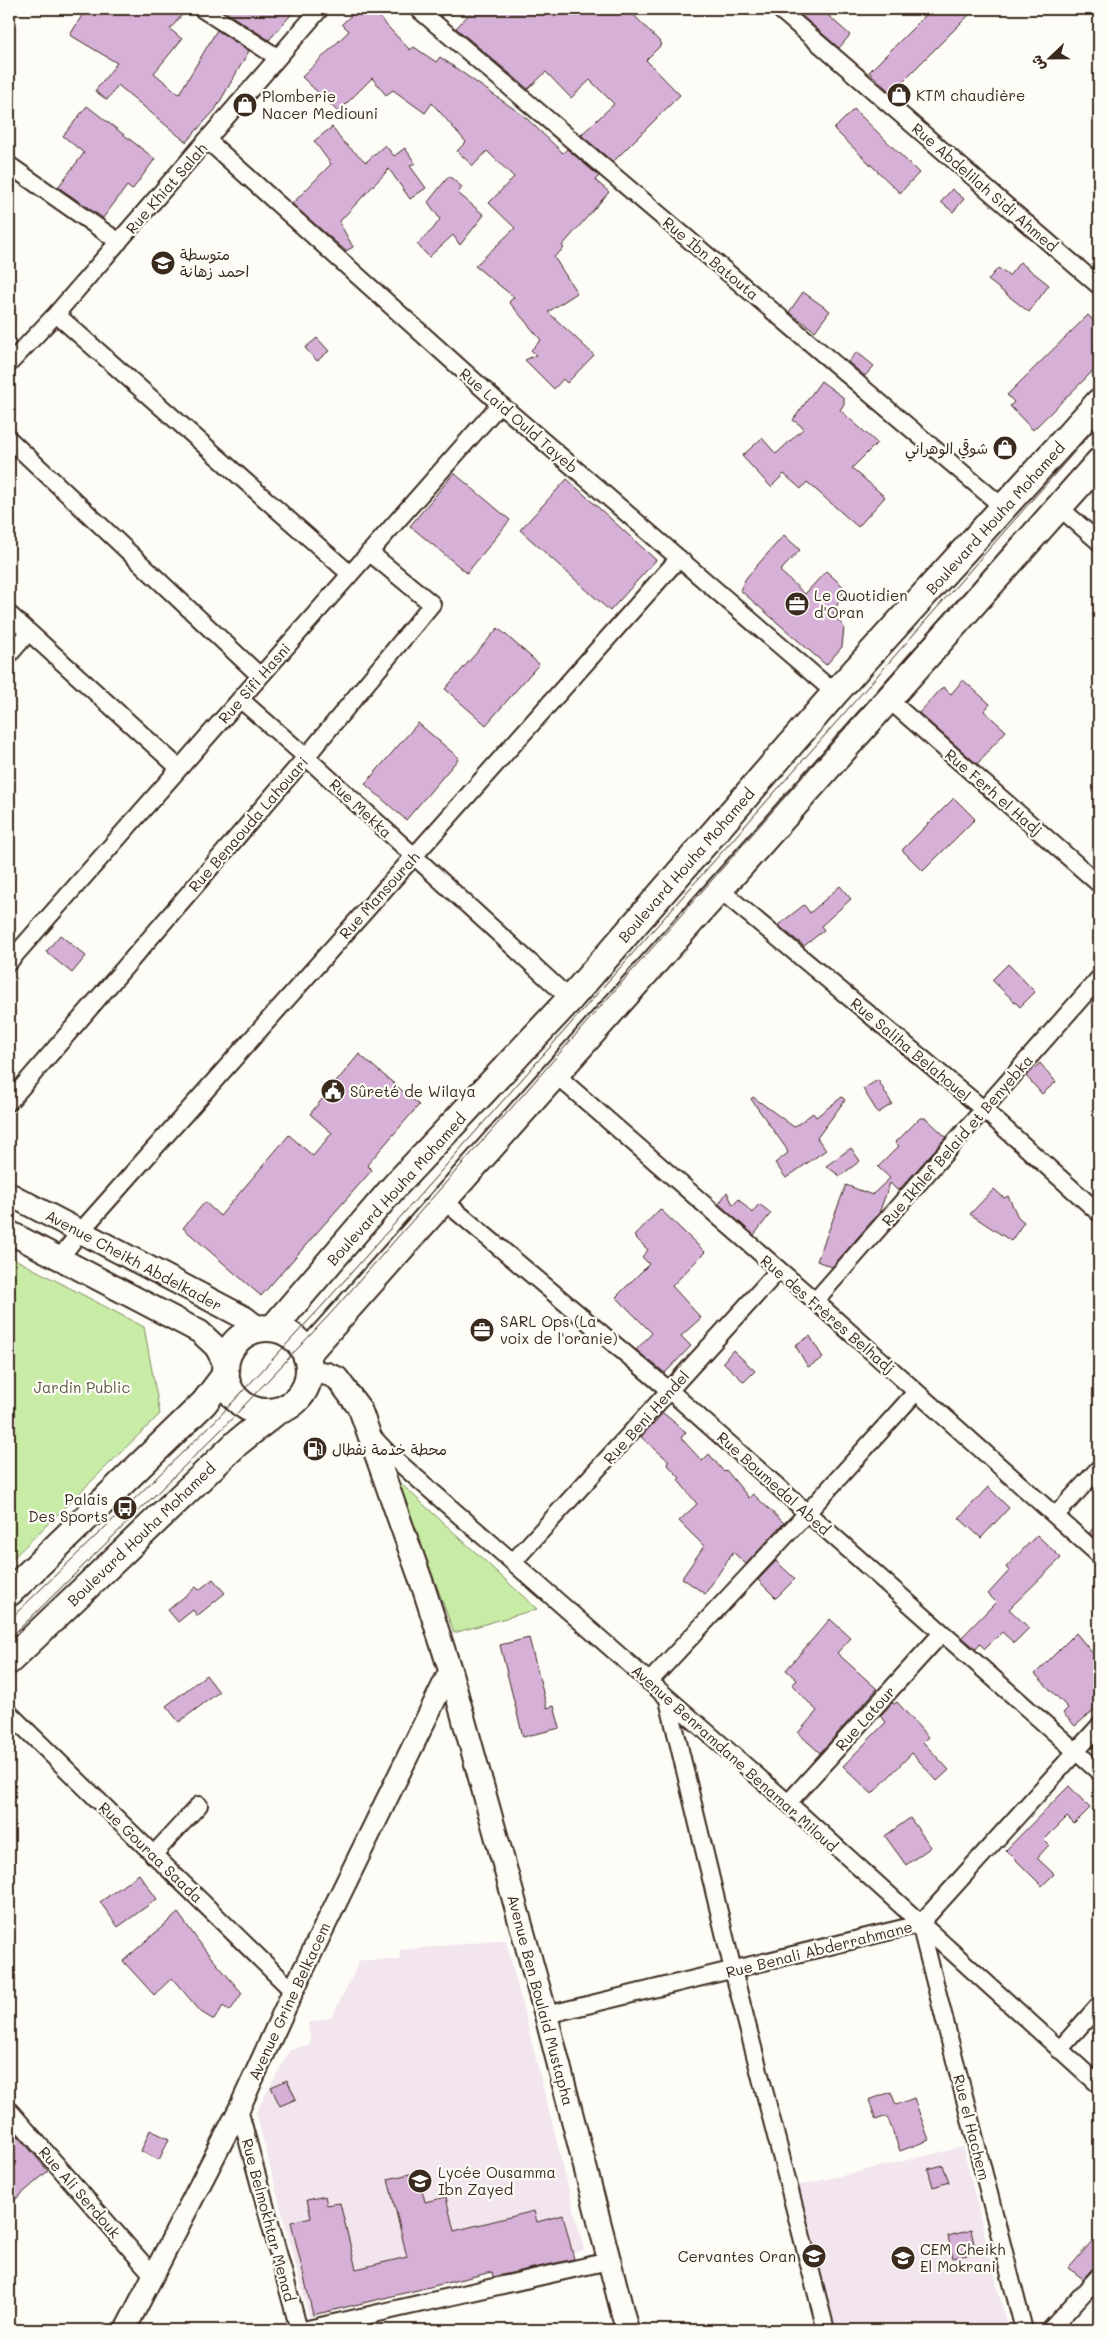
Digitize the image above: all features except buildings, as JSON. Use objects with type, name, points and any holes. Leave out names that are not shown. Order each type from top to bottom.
[{"type":"main road","name":"Boulevard Houha Mohamed","points":[[266,1328],[394,1187],[570,999],[835,693],[1099,402]]},
{"type":"main road","points":[[308,1363],[443,1200],[1099,462]]},
{"type":"main road","name":"Avenue Cheikh Abdelkader","points":[[9,1194],[266,1328]]},
{"type":"main road","points":[[9,1232],[200,1332],[216,1347],[226,1370],[231,1391],[245,1405],[257,1410],[277,1411],[292,1404],[304,1391],[308,1363],[300,1344],[292,1336],[266,1328],[246,1333],[228,1353],[226,1370],[204,1403],[9,1594]]},
{"type":"main road","name":"Avenue Ben Boulaid Mustapha","points":[[308,1363],[341,1382],[360,1409],[450,1670],[546,2015],[627,2330]]},
{"type":"main road","name":"Boulevard Houha Mohamed","points":[[9,1661],[237,1443],[277,1411]]},
{"type":"street","points":[[202,9],[277,57]]},
{"type":"street","name":"Rue Khiat Salah","points":[[9,364],[56,314],[320,9]]},
{"type":"street","name":"Rue Ibn Batouta","points":[[418,9],[1004,508]]},
{"type":"street","name":"Rue Abdelilah Sidi Ahmed","points":[[779,9],[1099,286]]},
{"type":"street","name":"Rue Laid Ould Tayeb","points":[[207,140],[500,404],[835,693]]},
{"type":"street","points":[[9,165],[119,242]]},
{"type":"street","points":[[56,314],[350,574]]},
{"type":"street","name":"Rue Sifi Hasni","points":[[9,962],[500,404]]},
{"type":"street","points":[[9,439],[260,676]]},
{"type":"street","points":[[1060,508],[1099,542]]},
{"type":"street","name":"Rue Benaouda Lahouari","points":[[9,1102],[306,756],[432,604],[369,552]]},
{"type":"street","name":"Rue Mansourah","points":[[59,1259],[80,1232],[412,856],[678,558]]},
{"type":"street","points":[[9,614],[179,768]]},
{"type":"street","points":[[9,655],[28,632]]},
{"type":"street","name":"Rue Mekka","points":[[240,699],[306,756],[412,856],[570,999]]},
{"type":"street","name":"Rue Ferh el Hadj","points":[[888,699],[1099,884]]},
{"type":"street","name":"Rue Saliha Belahouel","points":[[719,889],[983,1109],[1099,1213]]},
{"type":"street","name":"Rue Ikhlef Belaid et Benyebka","points":[[815,1301],[1099,978]]},
{"type":"street","name":"Rue des Frères Belhadj","points":[[556,1075],[778,1271],[815,1301],[1099,1554]]},
{"type":"street","name":"Rue Boumedal Abed","points":[[443,1200],[670,1391],[1099,1772]]},
{"type":"street","name":"Rue Beni Hendel","points":[[513,1562],[778,1271]]},
{"type":"street","points":[[649,1682],[916,1392]]},
{"type":"street","name":"Avenue Benramdane Benamar Miloud","points":[[369,1432],[388,1453],[668,1700],[788,1803],[1099,2085]]},
{"type":"street","points":[[1056,1514],[1099,1468]]},
{"type":"street","name":"Rue Latour","points":[[788,1803],[942,1633]]},
{"type":"street","name":"Avenue Grine Belkacem","points":[[125,2330],[238,2109],[293,1991],[450,1670]]},
{"type":"street","points":[[668,1700],[733,1970],[826,2330]]},
{"type":"street","name":"Rue Gouraa Saada","points":[[9,1713],[293,1991]]},
{"type":"street","name":"Rue Benali Abderrahmane","points":[[546,2015],[920,1924],[1099,1726]]},
{"type":"street","points":[[153,1855],[200,1805]]},
{"type":"street","name":"Rue el Hachem","points":[[920,1924],[1024,2330]]},
{"type":"street","points":[[1059,2050],[1099,2004]]},
{"type":"street","name":"Rue Belmokhtar Menad","points":[[238,2109],[299,2330]]},
{"type":"street","name":"Rue Ali Serdouk","points":[[9,2110],[152,2274]]},
{"type":"street","points":[[303,2330],[609,2260]]},
{"type":"street","points":[[1050,2330],[1099,2276]]},
{"type":"shaded area","name":"Lycée Ousamma Ibn Zayed","points":[[506,1940],[584,2250],[309,2317],[256,2112],[290,2050],[311,2044],[308,2023],[332,2017],[360,1960],[399,1960],[400,1950]]},
{"type":"shaded area","name":"CEM Cheikh El Mokrani","points":[[963,2147],[1008,2330],[834,2330],[797,2186]]},
{"type":"green space","name":"Jardin Public","points":[[9,1256],[144,1327],[160,1414],[9,1562]]},
{"type":"green space","points":[[398,1481],[537,1609],[454,1633]]},
{"type":"tram line","points":[[9,1620],[216,1420],[322,1306],[1099,424]]},
{"type":"tram line","points":[[9,1639],[224,1427],[331,1313],[1099,440]]},
{"type":"place","name":"KTM chaudière","points":[[899,95]]},
{"type":"place","name":"Plomberie Nacer Mediouni","points":[[245,105]]},
{"type":"place","name":"متوسطة احمد زهانة","points":[[163,263]]},
{"type":"place","name":"شوقي الوهراني","points":[[1005,448]]},
{"type":"place","name":"Le Quotidien d'Oran","points":[[797,604]]},
{"type":"place","name":"Sûreté de Wilaya","points":[[333,1091]]},
{"type":"place","name":"SARL Ops (La voix de l'oranie)","points":[[482,1330]]},
{"type":"place","name":"محطة خدمة نفطال","points":[[315,1449]]},
{"type":"place","name":"Palais Des Sports","points":[[125,1508]]},
{"type":"place","name":"Lycée Ousamma Ibn Zayed","points":[[420,2181]]},
{"type":"place","name":"Cervantes Oran","points":[[814,2256]]},
{"type":"place","name":"CEM Cheikh El Mokrani","points":[[903,2258]]}]
